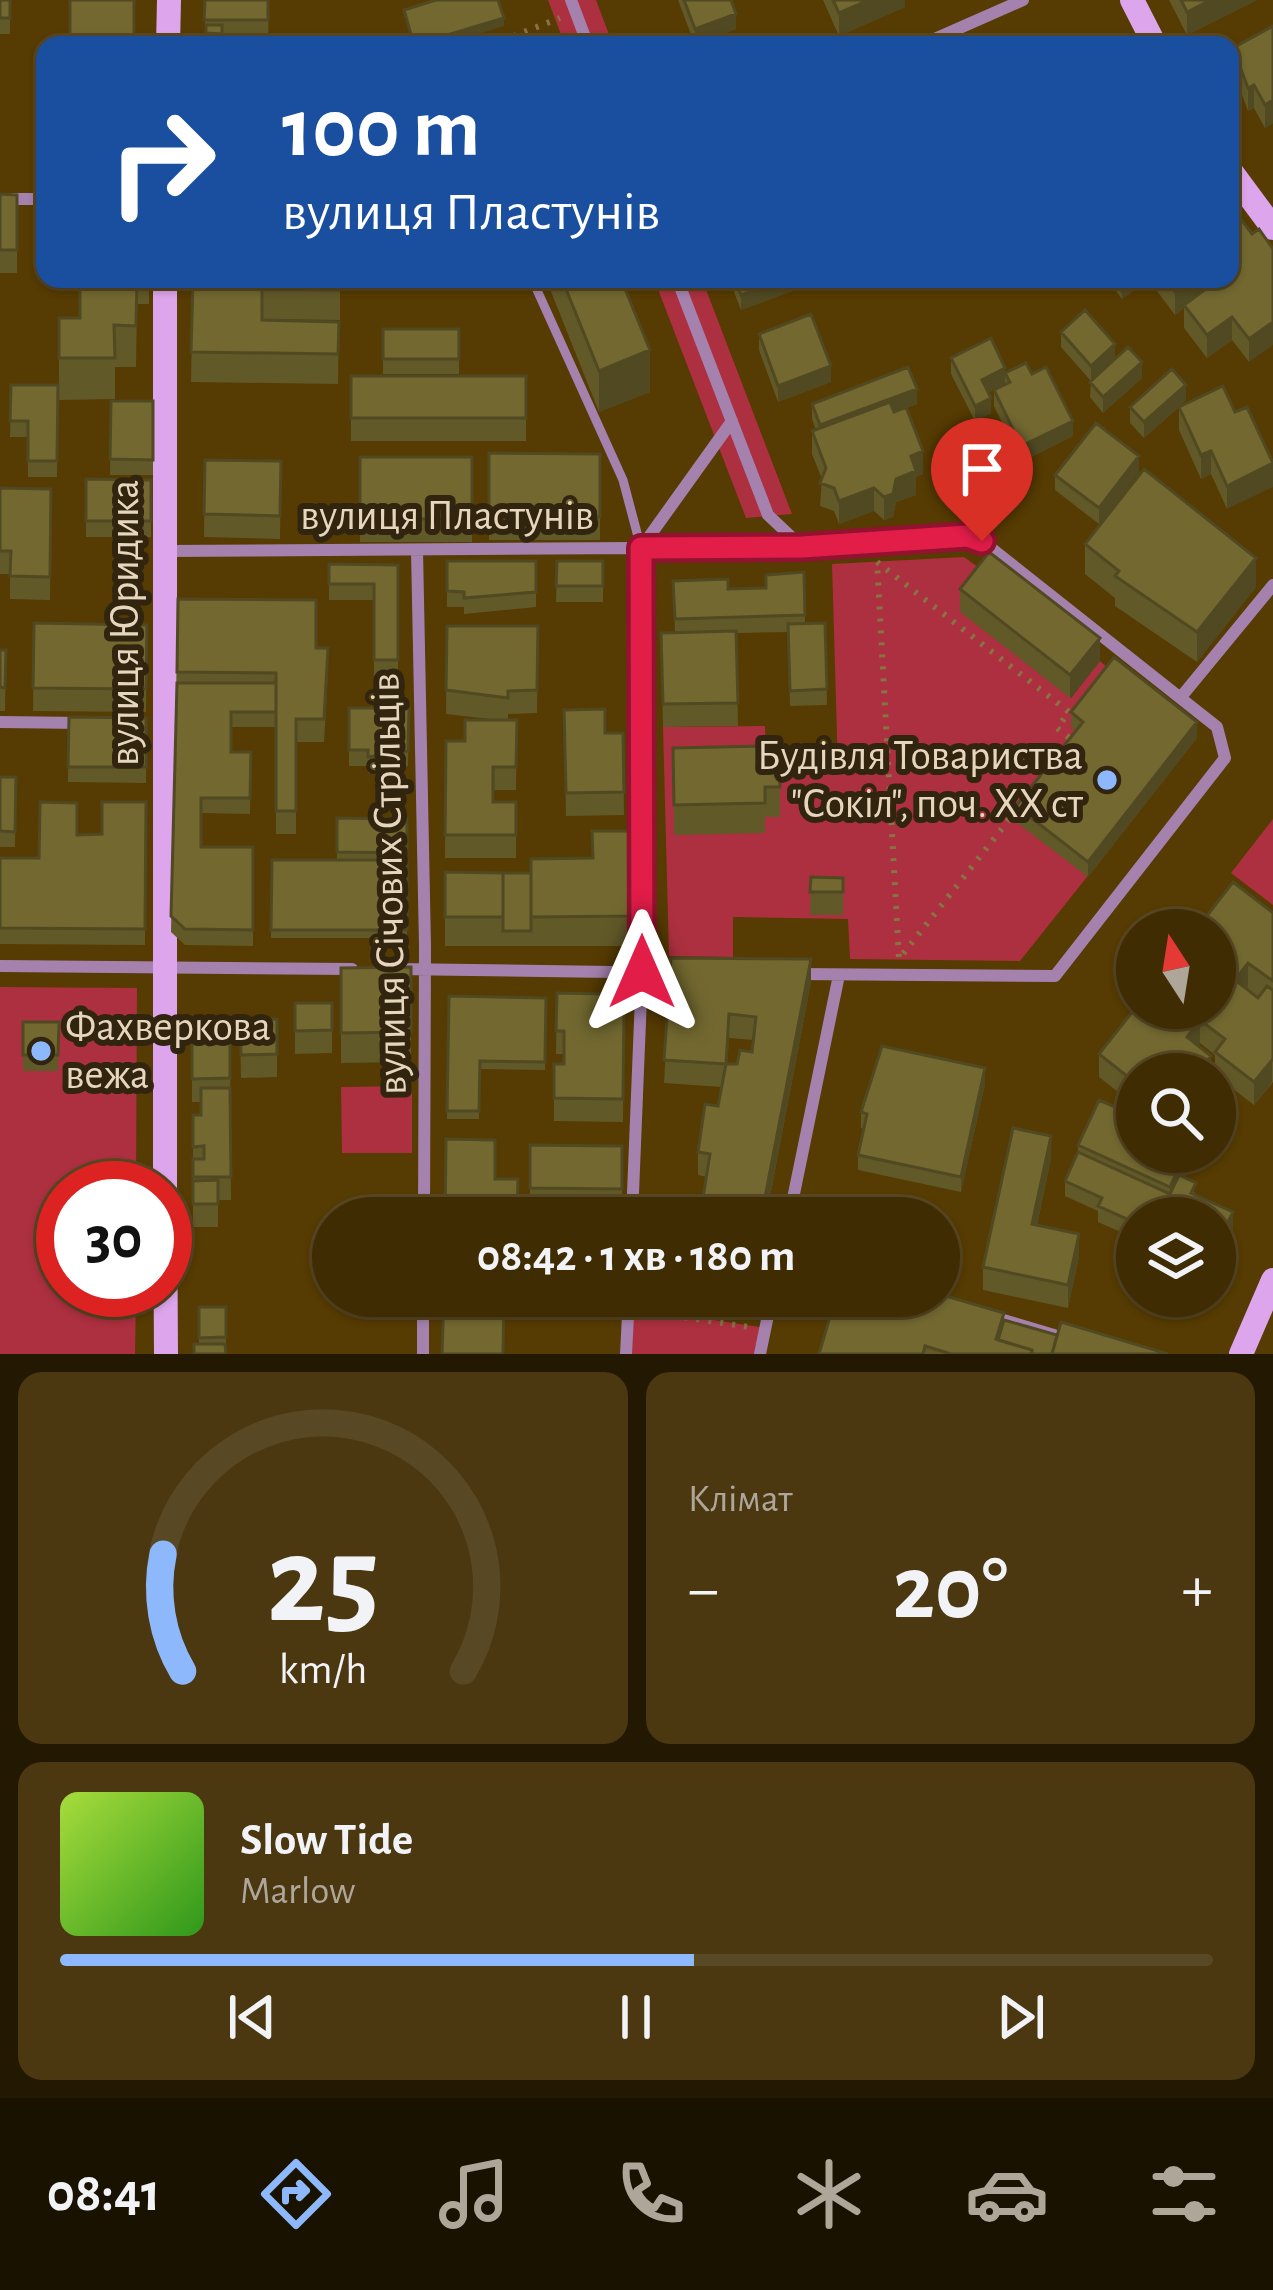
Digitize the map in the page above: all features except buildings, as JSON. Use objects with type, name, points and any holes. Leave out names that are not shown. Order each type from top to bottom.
[{"type":"street","points":[[168,36],[169,0]]},
{"type":"street","points":[[941,36],[1023,0]]},
{"type":"street","points":[[1132,0],[1150,36]]},
{"type":"street","points":[[573,6],[585,36]]},
{"type":"street","points":[[1239,182],[1273,228]]},
{"type":"street","points":[[0,199],[36,199]]},
{"type":"street","name":"вулиця Юридика","points":[[165,288],[164,551],[152,724],[164,967],[165,1161]]},
{"type":"street","points":[[680,288],[768,515],[802,547]]},
{"type":"street","points":[[633,1197],[642,972],[641,548],[732,421]]},
{"type":"street","name":"вулиця Пластунів","points":[[164,551],[802,547],[968,536],[982,541],[1217,727],[1225,758],[1055,976],[839,975]]},
{"type":"street","name":"вулиця Січових Стрільців","points":[[416,550],[426,970],[424,1197]]},
{"type":"street","points":[[1181,697],[1273,585]]},
{"type":"street","points":[[0,722],[93,723]]},
{"type":"street","points":[[0,966],[364,969]]},
{"type":"street","points":[[385,969],[694,973]]},
{"type":"street","points":[[771,974],[839,975],[792,1197]]},
{"type":"street","points":[[1241,1354],[1273,1280]]},
{"type":"street","points":[[980,1312],[1062,1337]]},
{"type":"street","name":"вулиця Юридика","points":[[166,1317],[166,1354]]},
{"type":"street","points":[[423,1354],[424,1317]]},
{"type":"street","points":[[626,1354],[628,1317]]},
{"type":"street","points":[[760,1354],[768,1317]]},
{"type":"lane","points":[[536,288],[623,480],[641,548]]},
{"type":"path","points":[[510,36],[573,6]]},
{"type":"path","points":[[877,562],[1070,712],[1057,728],[1072,740],[899,959],[877,562]]},
{"type":"path","points":[[701,1317],[763,1329]]},
{"type":"shaded area","points":[[548,0],[596,0],[610,36],[562,36]]},
{"type":"shaded area","points":[[657,288],[705,288],[792,514],[746,518]]},
{"type":"shaded area","points":[[964,557],[989,575],[1071,698],[1100,661],[1114,673],[1083,737],[1087,877],[1020,961],[850,959],[848,919],[733,917],[733,957],[669,956],[663,727],[765,726],[766,770],[838,769],[832,564]]},
{"type":"shaded area","points":[[1273,819],[1273,905],[1231,873]]},
{"type":"shaded area","points":[[0,987],[137,988],[136,1161],[36,1161],[36,1317],[136,1317],[135,1354],[0,1354]]},
{"type":"shaded area","points":[[412,1086],[412,1153],[342,1153],[341,1087]]},
{"type":"shaded area","points":[[628,1317],[694,1317],[766,1328],[760,1354],[626,1354]]},
{"type":"place","name":"Будівля Товариства \"Сокіл\", поч. ХХ ст","points":[[1107,780]]},
{"type":"place","name":"Фахверкова вежа","points":[[41,1051]]},
{"type":"route","points":[[642,972],[641,548],[802,547],[968,536],[982,541]]}]
